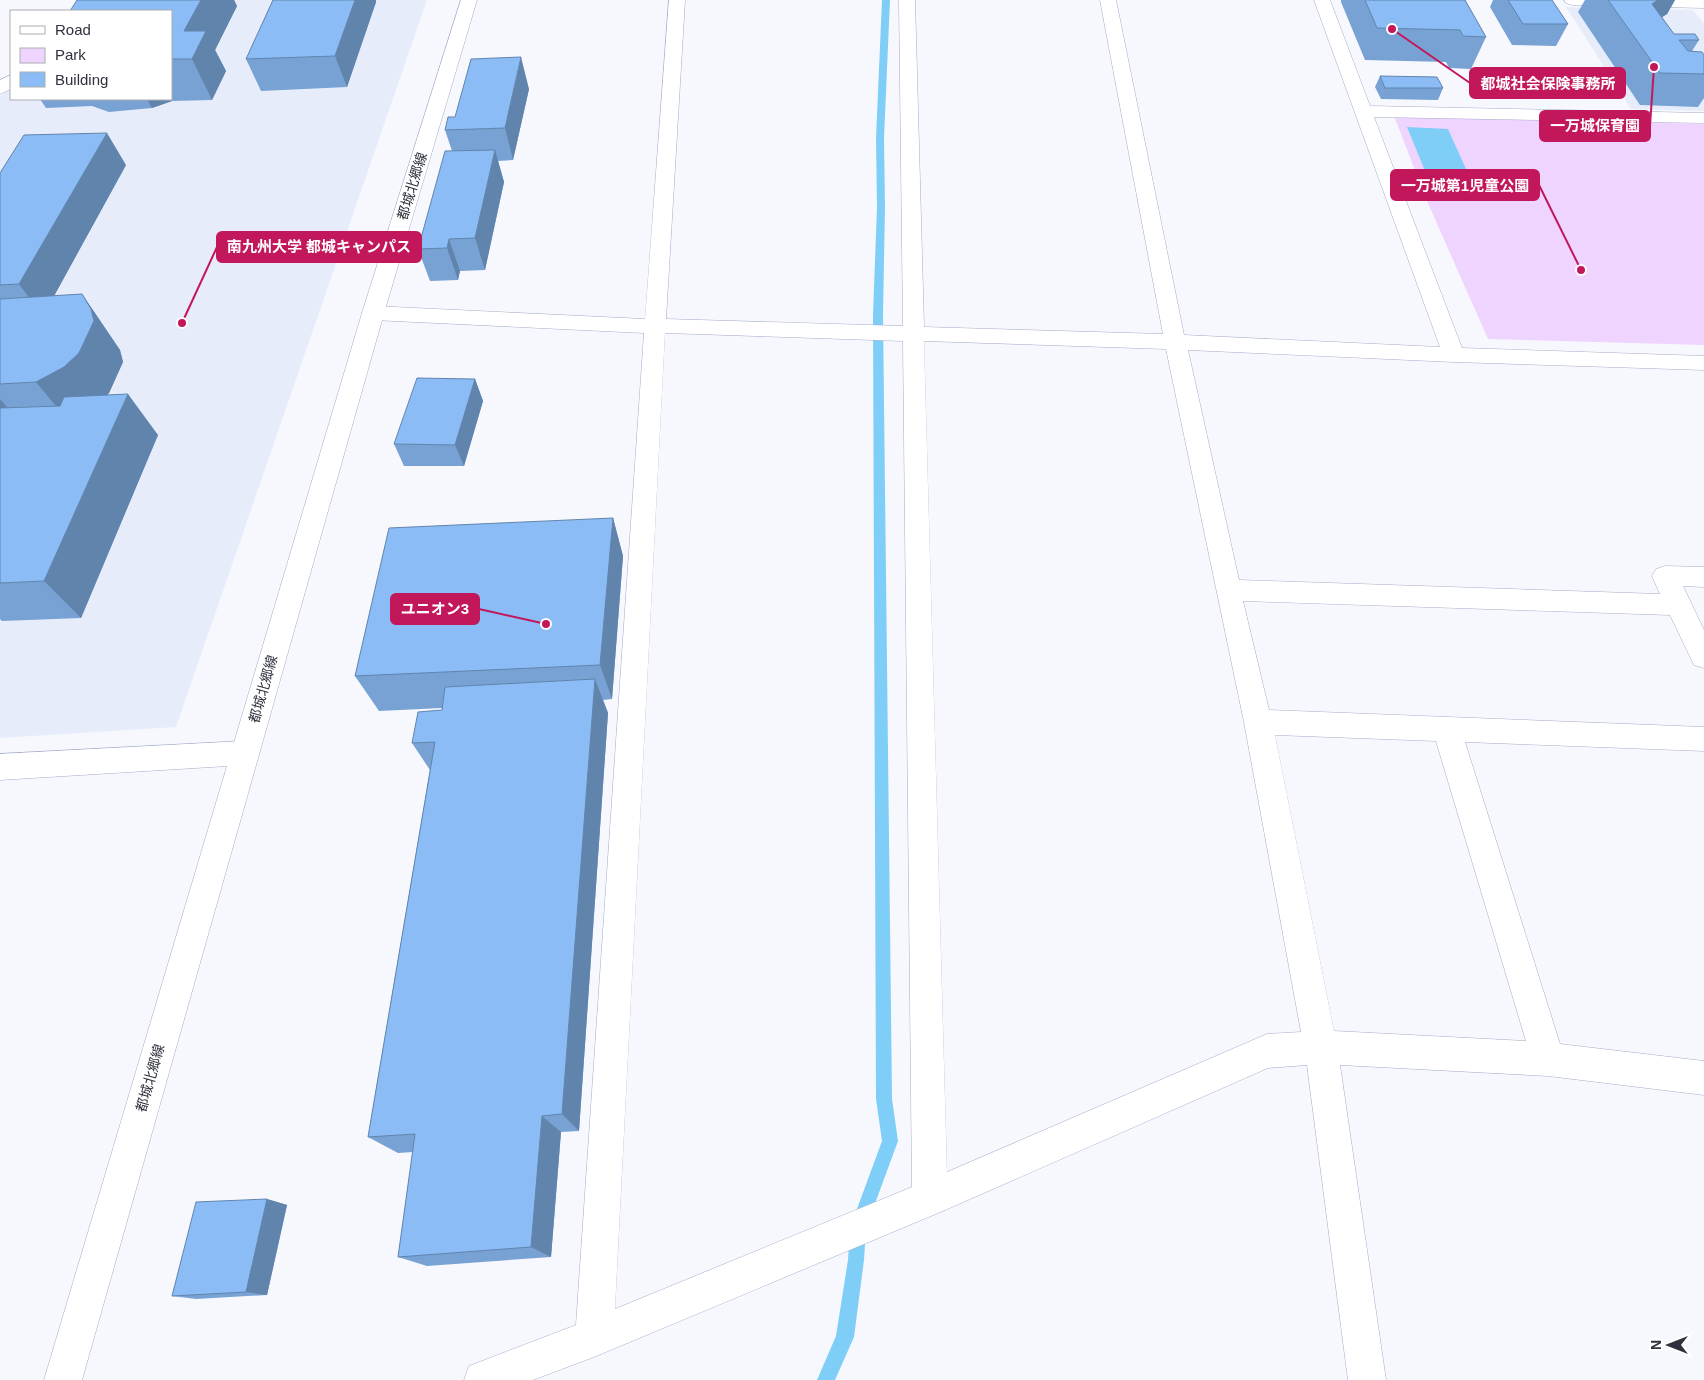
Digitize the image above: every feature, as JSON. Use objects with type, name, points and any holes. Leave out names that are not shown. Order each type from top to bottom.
[{"type":"street","name":"都城北郷線","points":[[63,1380],[373,314],[469,0]]},
{"type":"street","points":[[594,1338],[655,326],[677,0]]},
{"type":"street","points":[[907,0],[915,335],[930,1198]]},
{"type":"street","points":[[1108,0],[1175,342],[1258,722],[1321,1047],[1366,1380]]},
{"type":"street","points":[[1322,0],[1454,355]]},
{"type":"street","points":[[1572,0],[1704,3]]},
{"type":"street","points":[[0,89],[10,81]]},
{"type":"street","points":[[1364,111],[1704,118]]},
{"type":"street","points":[[373,314],[655,326],[1175,342],[1454,355],[1704,363]]},
{"type":"street","points":[[1704,577],[1665,576],[1704,657]]},
{"type":"street","points":[[1228,590],[1678,605]]},
{"type":"street","points":[[1258,722],[1704,739]]},
{"type":"street","points":[[1447,729],[1548,1059]]},
{"type":"street","points":[[0,767],[244,753]]},
{"type":"street","points":[[483,1380],[594,1338],[930,1198],[1267,1051],[1321,1047],[1548,1059],[1704,1078]]},
{"type":"shaded area","points":[[121,0],[427,0],[176,727],[0,738],[0,96],[10,88],[10,100],[172,100],[172,10]]},
{"type":"shaded area","points":[[1566,7],[1693,10],[1704,24],[1704,111],[1631,109]]},
{"type":"green space","points":[[1394,116],[1704,124],[1704,345],[1488,339],[1427,201]]},
{"type":"water","points":[[1407,127],[1448,129],[1475,189],[1432,188]]},
{"type":"building","points":[[77,0],[201,0],[184,31],[206,31],[192,59],[172,59],[172,10],[71,10]]},
{"type":"building","points":[[273,0],[355,0],[335,56],[246,59]]},
{"type":"building","points":[[1365,0],[1465,0],[1486,37],[1463,36],[1460,30],[1377,28]]},
{"type":"building","points":[[1508,0],[1552,0],[1568,24],[1523,24]]},
{"type":"building","points":[[1608,0],[1658,0],[1652,4],[1674,34],[1695,34],[1699,40],[1679,40],[1688,51],[1702,52],[1704,55],[1704,74],[1660,73]]},
{"type":"building","points":[[521,57],[505,128],[445,130],[448,117],[455,117],[471,59]]},
{"type":"building","points":[[1380,76],[1437,77],[1443,88],[1385,88]]},
{"type":"building","points":[[107,133],[19,284],[0,285],[0,173],[24,135]]},
{"type":"building","points":[[495,150],[475,238],[449,239],[447,248],[418,249],[445,151]]},
{"type":"building","points":[[82,294],[91,309],[94,321],[79,353],[64,367],[36,382],[0,384],[0,299]]},
{"type":"building","points":[[417,378],[475,379],[455,445],[394,444]]},
{"type":"building","points":[[128,394],[44,581],[0,583],[0,408],[60,406],[64,397]]},
{"type":"building","points":[[613,518],[600,665],[355,676],[389,528]]},
{"type":"building","points":[[595,679],[562,1114],[542,1116],[531,1247],[398,1257],[415,1134],[368,1137],[435,742],[412,743],[418,712],[442,710],[445,687]]},
{"type":"building","points":[[267,1199],[246,1292],[172,1296],[196,1202]]},
{"type":"waterway","points":[[826,1380],[845,1337],[856,1260],[858,1228],[890,1141],[884,1099],[878,315],[881,207],[880,138],[886,0]]},
{"type":"place","name":"都城社会保険事務所","points":[[1392,29]]},
{"type":"place","name":"一万城保育園","points":[[1654,67]]},
{"type":"place","name":"一万城第1児童公園","points":[[1581,270]]},
{"type":"place","name":"南九州大学 都城キャンパス","points":[[182,323]]},
{"type":"place","name":"ユニオン3","points":[[546,624]]}]
